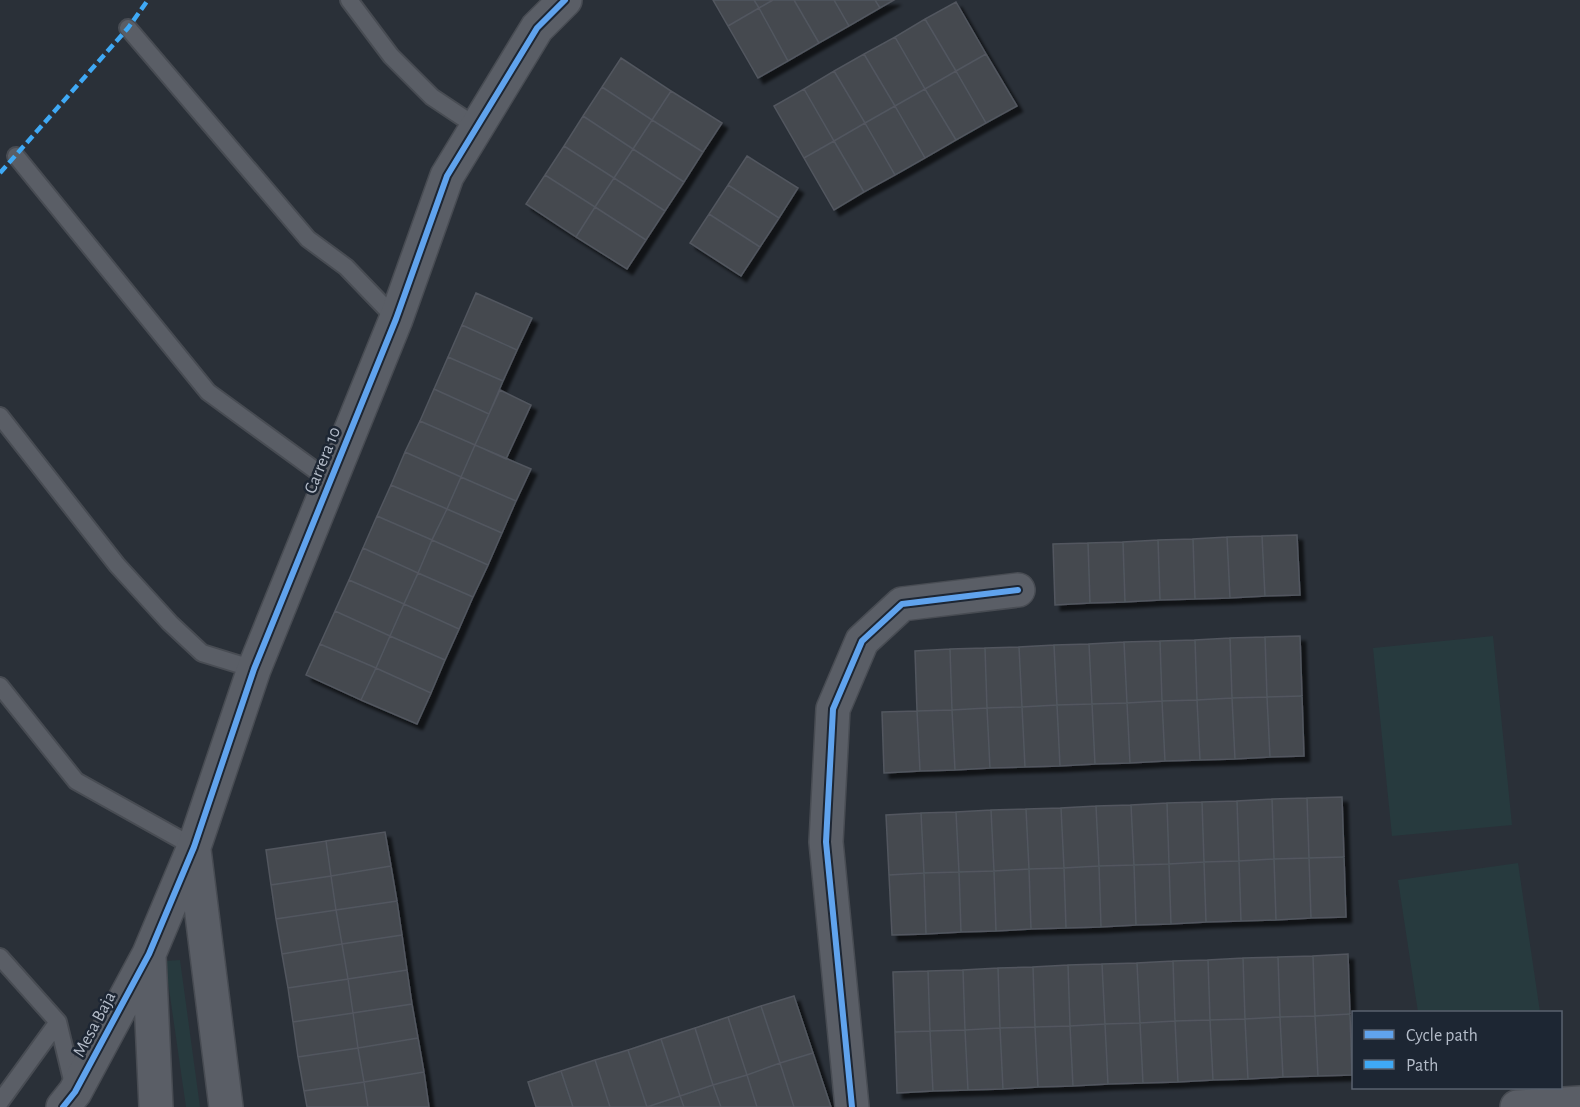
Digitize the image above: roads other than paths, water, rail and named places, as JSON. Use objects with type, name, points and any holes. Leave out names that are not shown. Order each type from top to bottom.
[{"type":"street","name":"Carrera 10","points":[[149,954],[194,847],[254,669],[396,319],[447,176],[537,28],[565,0]]},
{"type":"street","points":[[852,1107],[826,842],[833,709],[862,641],[902,604],[1018,590]]},
{"type":"street","points":[[194,847],[226,1107]]},
{"type":"street","points":[[149,954],[156,1107]]},
{"type":"street","name":"Mesa Baja","points":[[69,1099],[149,954]]},
{"type":"street","points":[[1516,1107],[1580,1103]]},
{"type":"lane","points":[[349,0],[399,64],[432,97],[477,127]]},
{"type":"lane","points":[[128,28],[308,240],[346,267],[396,319]]},
{"type":"lane","points":[[16,156],[208,392],[330,481]]},
{"type":"lane","points":[[0,417],[117,565],[170,623],[202,654],[254,669]]},
{"type":"lane","points":[[0,686],[76,781],[194,847]]},
{"type":"lane","points":[[0,957],[58,1022],[69,1099]]},
{"type":"lane","points":[[0,1102],[58,1022]]}]
